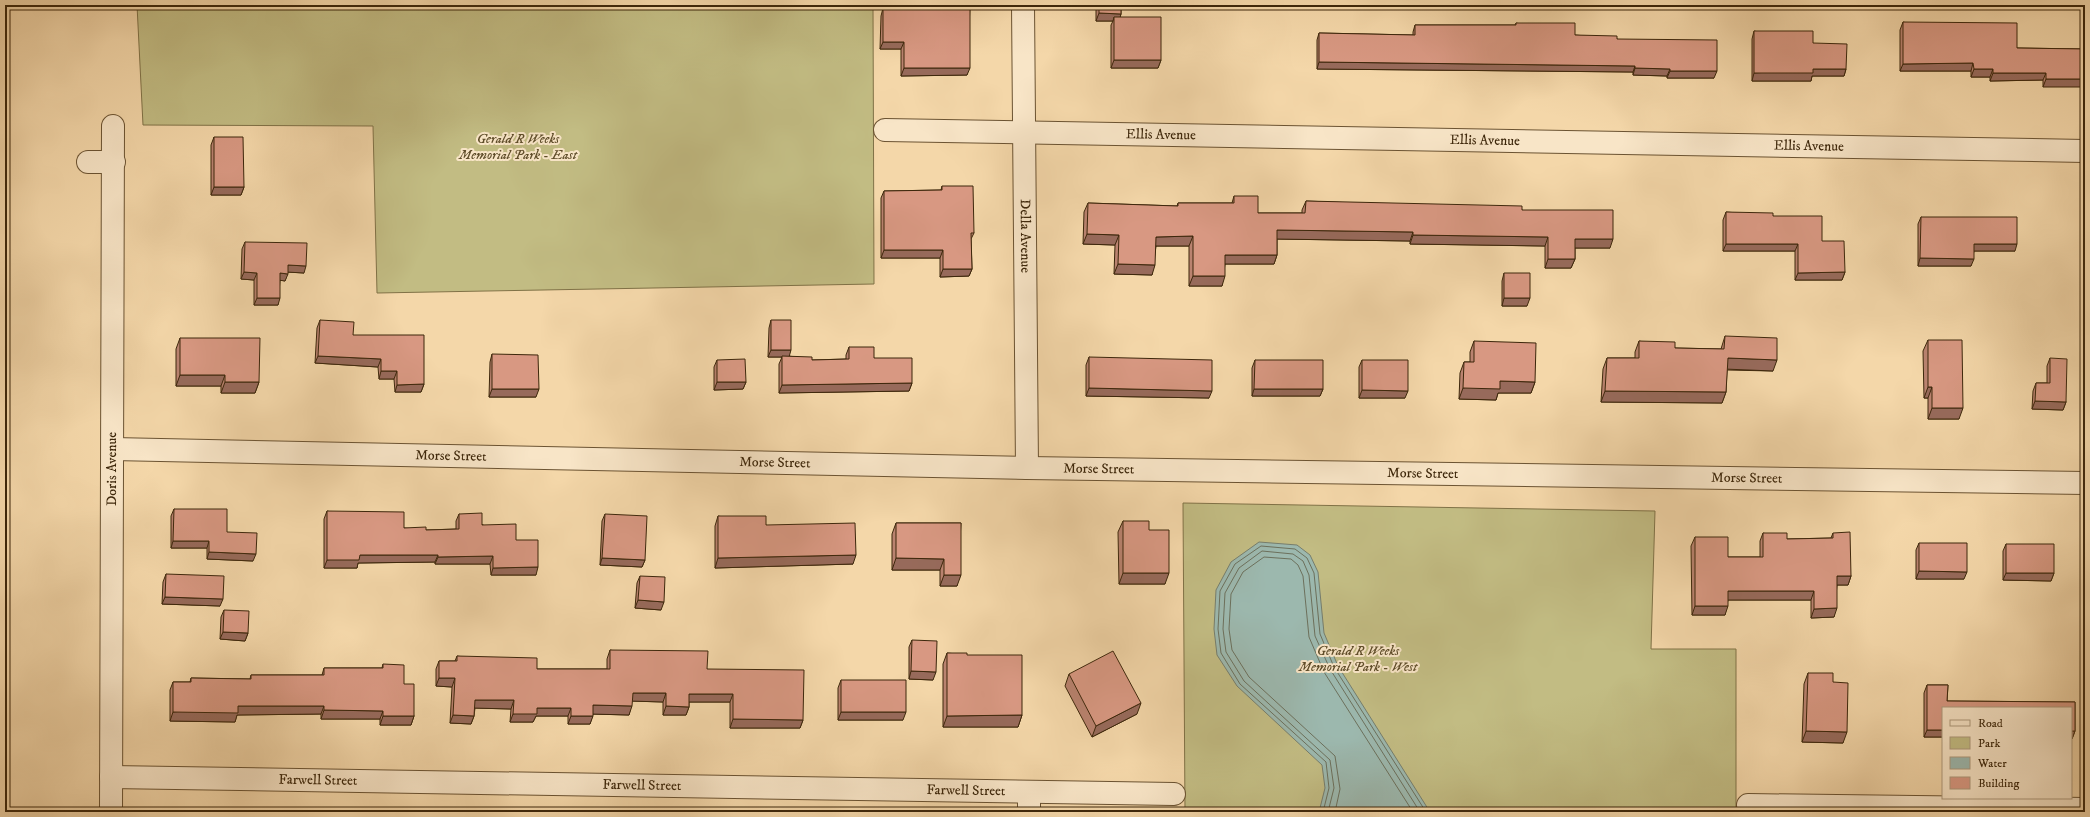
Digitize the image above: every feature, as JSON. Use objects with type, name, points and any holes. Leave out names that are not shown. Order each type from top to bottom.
[{"type":"street","name":"Della Avenue","points":[[1023,5],[1026,468]]},
{"type":"street","name":"Doris Avenue","points":[[111,812],[114,126]]},
{"type":"street","name":"Ellis Avenue","points":[[885,130],[2085,151]]},
{"type":"street","points":[[88,162],[114,162]]},
{"type":"street","name":"Morse Street","points":[[113,449],[1026,468],[2085,483]]},
{"type":"street","name":"Farwell Street","points":[[110,777],[1029,802],[1174,794]]},
{"type":"street","points":[[1748,805],[2085,809]]},
{"type":"green space","name":"Gerald R Weeks Memorial Park - East","points":[[137,5],[873,5],[874,284],[377,293],[373,126],[143,125]]},
{"type":"green space","name":"Gerald R Weeks Memorial Park - West","points":[[1183,503],[1655,511],[1651,649],[1736,649],[1736,812],[1185,812]]},
{"type":"water","points":[[1259,542],[1297,545],[1310,555],[1318,572],[1324,633],[1338,666],[1430,812],[1319,812],[1325,788],[1322,765],[1237,686],[1217,655],[1214,629],[1216,590],[1231,562]]},
{"type":"building","points":[[940,5],[970,5],[970,68],[904,68],[904,42],[883,42],[883,8],[940,8]]},
{"type":"building","points":[[1099,5],[1121,5],[1121,14],[1099,13]]},
{"type":"building","points":[[1114,17],[1161,17],[1161,60],[1114,60]]},
{"type":"building","points":[[1903,22],[2017,23],[2017,48],[2085,49],[2085,79],[2046,79],[2046,73],[1993,73],[1993,69],[1974,69],[1973,63],[1903,64]]},
{"type":"building","points":[[1516,23],[1575,23],[1575,35],[1617,36],[1617,39],[1717,40],[1717,71],[1670,71],[1670,69],[1635,68],[1635,66],[1319,62],[1319,33],[1415,35],[1415,25],[1516,25]]},
{"type":"building","points":[[1754,31],[1813,31],[1813,43],[1847,44],[1846,69],[1813,69],[1813,73],[1754,73]]},
{"type":"building","points":[[214,137],[243,137],[244,187],[214,187]]},
{"type":"building","points":[[942,186],[973,186],[974,233],[971,233],[972,269],[943,269],[943,250],[884,250],[884,191],[942,190]]},
{"type":"building","points":[[1234,196],[1258,196],[1258,213],[1305,213],[1306,201],[1522,206],[1522,210],[1613,210],[1613,239],[1575,239],[1575,259],[1548,259],[1548,237],[1413,235],[1413,232],[1277,230],[1277,255],[1225,255],[1225,276],[1193,276],[1193,236],[1156,237],[1155,265],[1118,264],[1119,235],[1087,234],[1088,203],[1178,206],[1178,203],[1234,203]]},
{"type":"building","points":[[1726,212],[1773,213],[1773,216],[1822,216],[1822,241],[1844,241],[1845,272],[1798,273],[1798,244],[1726,244]]},
{"type":"building","points":[[1921,217],[2017,217],[2017,244],[1974,244],[1974,259],[1920,258]]},
{"type":"building","points":[[245,242],[307,243],[306,266],[288,265],[288,274],[280,273],[280,298],[257,298],[257,273],[244,272]]},
{"type":"building","points":[[1504,273],[1530,273],[1530,298],[1504,298]]},
{"type":"building","points":[[320,320],[354,322],[353,335],[424,335],[424,384],[397,385],[397,371],[381,371],[381,359],[318,356]]},
{"type":"building","points":[[771,320],[791,320],[791,350],[771,350]]},
{"type":"building","points":[[1725,336],[1777,338],[1777,360],[1728,358],[1726,392],[1605,391],[1607,358],[1639,358],[1639,341],[1675,342],[1675,348],[1724,349]]},
{"type":"building","points":[[180,338],[260,338],[259,382],[225,382],[225,375],[180,375]]},
{"type":"building","points":[[1928,340],[1962,340],[1963,408],[1932,408],[1932,387],[1928,387]]},
{"type":"building","points":[[1474,341],[1536,343],[1535,382],[1500,381],[1500,389],[1463,388],[1464,362],[1474,362]]},
{"type":"building","points":[[849,347],[874,347],[874,358],[912,358],[912,383],[782,385],[782,356],[812,357],[812,360],[849,359]]},
{"type":"building","points":[[492,354],[538,355],[539,389],[492,389]]},
{"type":"building","points":[[1089,357],[1212,360],[1212,391],[1089,388]]},
{"type":"building","points":[[2050,358],[2067,359],[2066,402],[2035,401],[2036,383],[2050,383]]},
{"type":"building","points":[[745,359],[746,382],[717,382],[717,360]]},
{"type":"building","points":[[1255,360],[1323,360],[1323,389],[1254,389]]},
{"type":"building","points":[[1362,360],[1408,360],[1408,391],[1362,390]]},
{"type":"building","points":[[174,509],[227,509],[227,532],[257,533],[256,554],[209,552],[209,541],[173,541]]},
{"type":"building","points":[[327,511],[404,512],[404,528],[426,527],[426,530],[459,529],[459,514],[482,513],[482,525],[516,524],[516,540],[538,540],[538,567],[493,568],[493,556],[438,557],[438,555],[360,555],[359,560],[327,560]]},
{"type":"building","points":[[605,514],[647,516],[645,560],[602,558]]},
{"type":"building","points":[[718,516],[766,516],[766,525],[855,523],[856,555],[718,558]]},
{"type":"building","points":[[1123,521],[1149,521],[1149,530],[1169,530],[1169,573],[1123,573]]},
{"type":"building","points":[[896,523],[961,523],[961,575],[944,575],[944,559],[896,558]]},
{"type":"building","points":[[1850,532],[1851,576],[1837,576],[1837,608],[1814,609],[1814,591],[1728,591],[1728,606],[1695,606],[1695,537],[1728,537],[1728,557],[1763,557],[1763,533],[1787,533],[1787,539],[1833,538],[1833,533]]},
{"type":"building","points":[[1919,543],[1967,543],[1967,572],[1919,571]]},
{"type":"building","points":[[2006,544],[2054,544],[2054,573],[2006,573]]},
{"type":"building","points":[[166,574],[224,576],[223,599],[165,597]]},
{"type":"building","points":[[640,576],[665,577],[664,602],[638,600]]},
{"type":"building","points":[[224,610],[249,611],[248,633],[223,632]]},
{"type":"building","points":[[912,640],[937,641],[936,672],[911,671]]},
{"type":"building","points":[[610,650],[708,651],[707,669],[804,670],[803,720],[733,719],[733,694],[689,694],[689,707],[666,706],[666,693],[633,693],[632,706],[593,705],[593,716],[571,716],[571,708],[537,708],[537,714],[513,714],[514,700],[475,700],[474,716],[453,715],[455,678],[439,678],[439,661],[457,661],[457,656],[537,658],[537,669],[610,669]]},
{"type":"building","points":[[1113,651],[1141,703],[1096,726],[1069,674]]},
{"type":"building","points":[[947,653],[967,653],[967,655],[1022,655],[1022,715],[947,716]]},
{"type":"building","points":[[383,664],[404,665],[404,684],[414,684],[414,716],[383,716],[383,711],[324,710],[324,706],[238,706],[238,713],[173,712],[173,682],[191,682],[191,678],[251,679],[251,675],[324,675],[324,668],[383,668]]},
{"type":"building","points":[[1808,673],[1833,673],[1833,682],[1848,683],[1847,732],[1806,731]]},
{"type":"building","points":[[841,680],[906,680],[906,712],[841,712]]},
{"type":"building","points":[[1927,685],[1948,685],[1947,701],[2075,702],[2075,731],[2072,731],[2072,707],[1942,707],[1942,730],[1927,730]]}]
